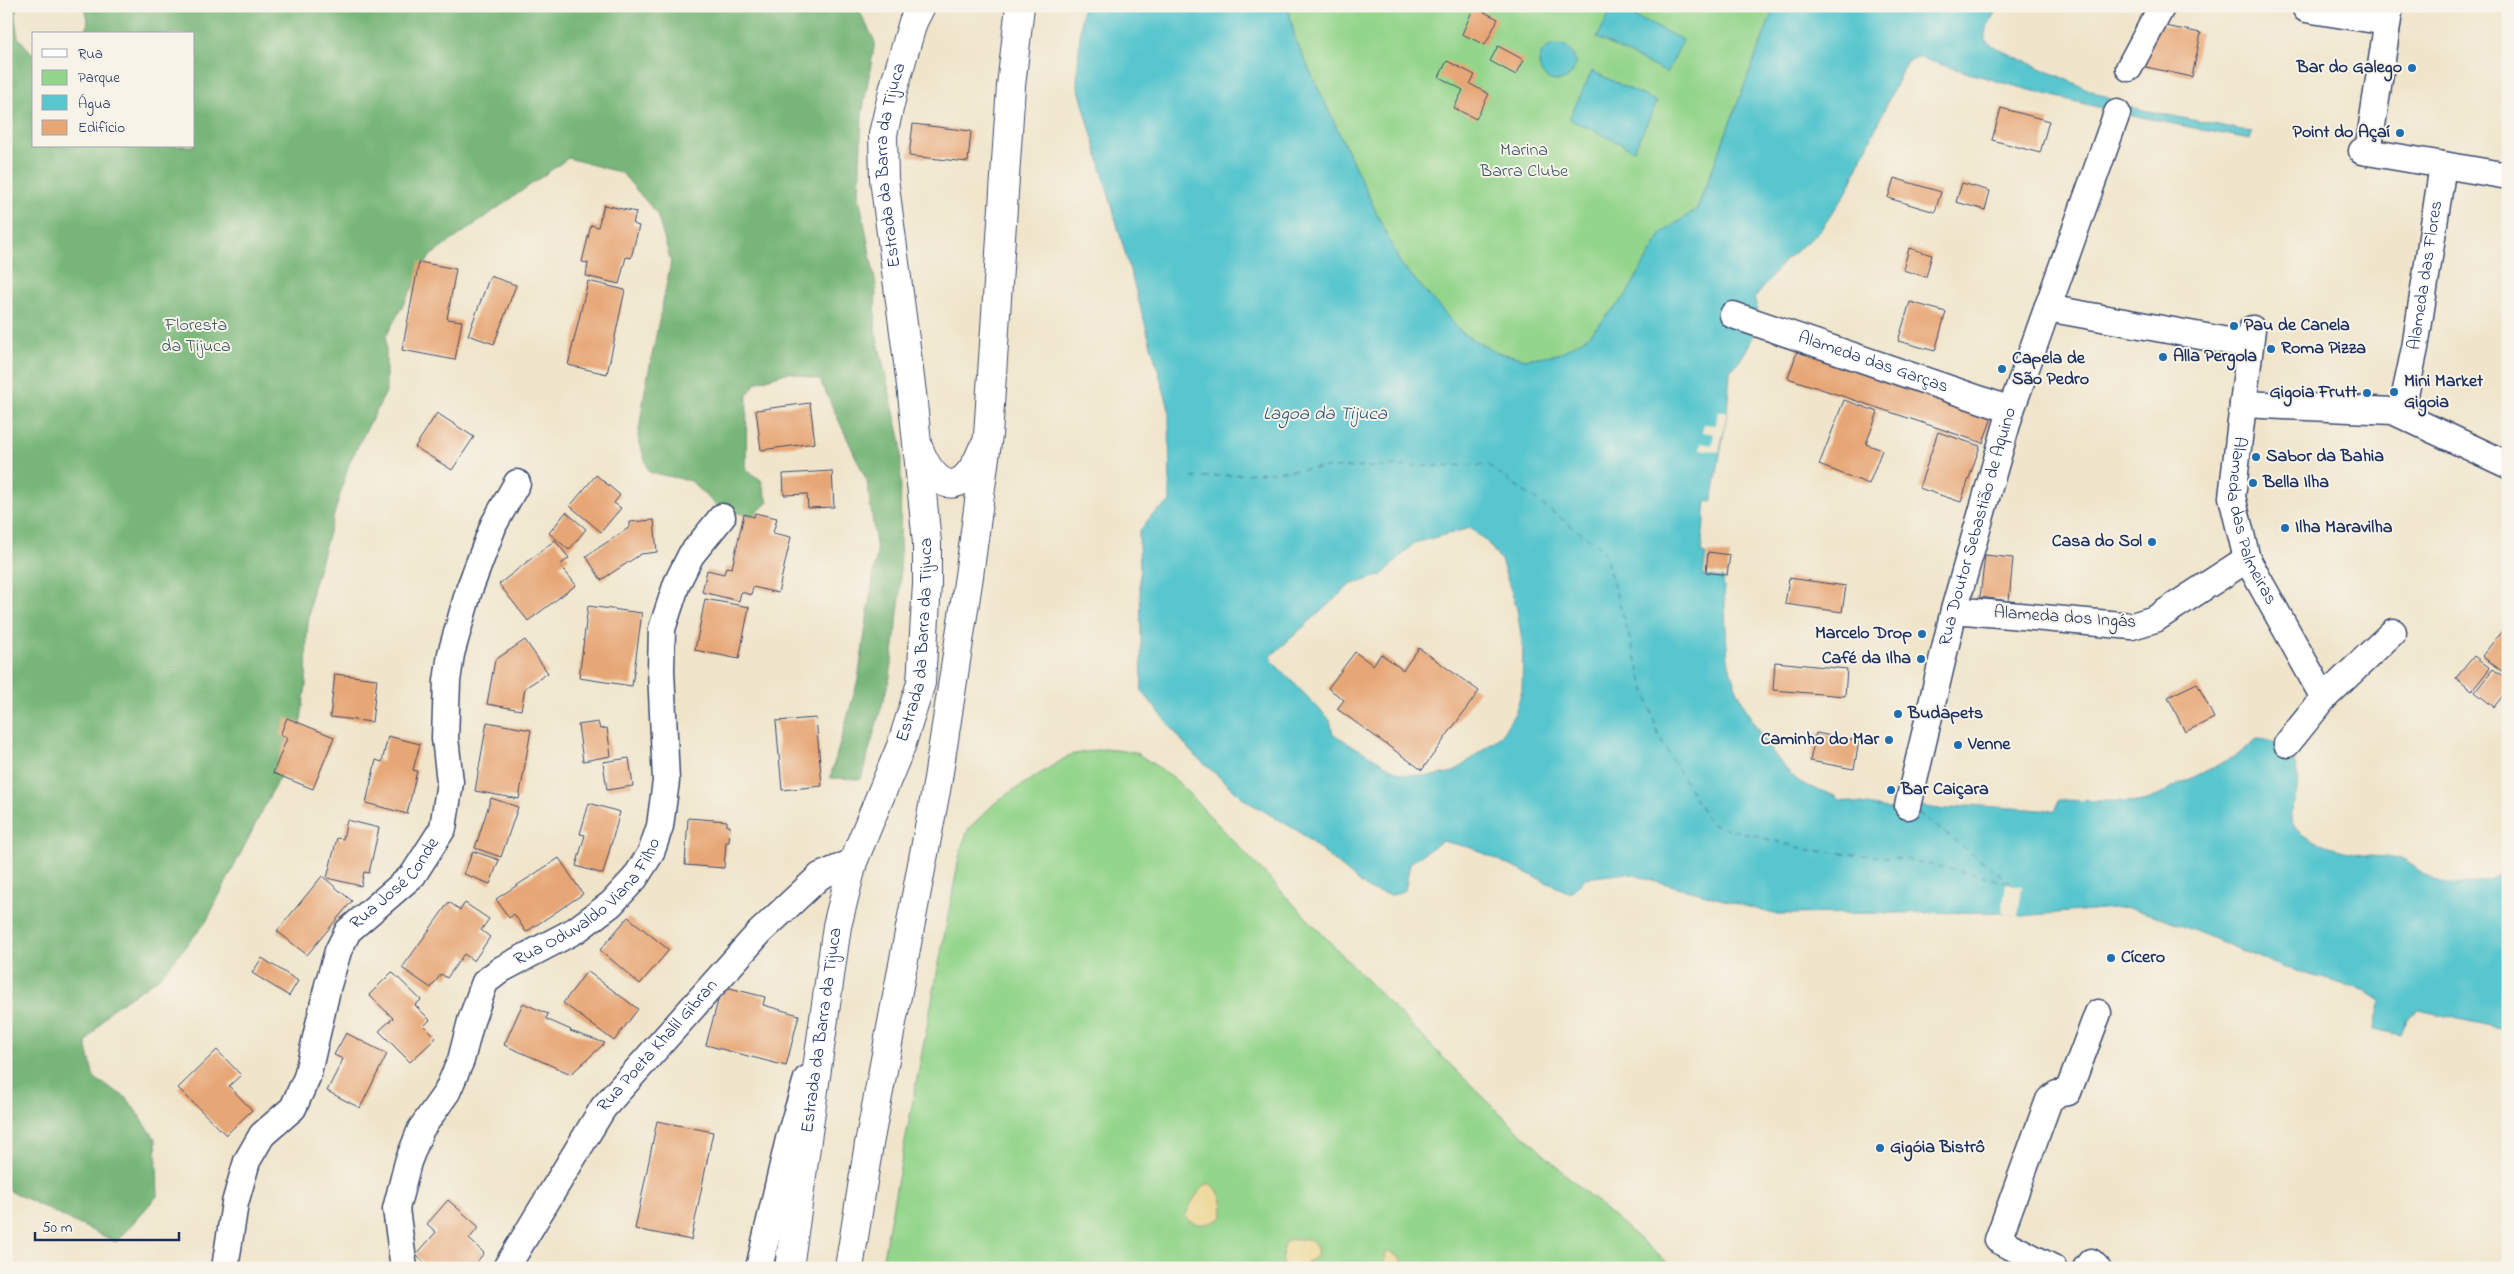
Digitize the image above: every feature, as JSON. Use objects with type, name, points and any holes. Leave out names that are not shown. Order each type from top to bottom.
[{"type":"main road","name":"Estrada da Barra da Tijuca","points":[[789,1268],[837,926],[853,862],[901,746],[921,683],[927,584],[927,543],[910,375],[884,179],[883,134],[894,87],[913,22],[921,6]]},
{"type":"main road","points":[[849,1268],[869,1144],[937,786],[969,576],[988,435],[1011,86],[1020,6]]},
{"type":"main road","points":[[916,443],[933,476],[952,483],[964,480],[973,471],[988,435]]},
{"type":"street","points":[[2129,68],[2162,6]]},
{"type":"street","points":[[2306,9],[2388,14],[2365,152],[2508,176]]},
{"type":"street","name":"Rua Doutor Sebastião de Aquino","points":[[1908,806],[1954,610],[2011,410],[2117,113]]},
{"type":"street","name":"Alameda das Flores","points":[[2401,414],[2414,348],[2443,165]]},
{"type":"street","name":"Alameda das Palmeiras","points":[[2047,308],[2251,337],[2232,497],[2247,559],[2324,698]]},
{"type":"street","name":"Alameda das Garças","points":[[1733,315],[2011,410]]},
{"type":"street","points":[[2243,404],[2383,410],[2401,414],[2508,465]]},
{"type":"street","name":"Rua José Conde","points":[[225,1268],[235,1204],[247,1161],[262,1135],[293,1108],[307,1077],[338,951],[348,931],[413,875],[443,828],[450,782],[445,738],[446,681],[451,654],[469,590],[494,524],[517,483]]},
{"type":"street","name":"Rua Oduvaldo Viana Filho","points":[[404,1268],[396,1209],[408,1162],[421,1129],[447,1092],[460,1060],[485,982],[502,969],[576,930],[611,904],[635,878],[651,853],[660,826],[666,781],[661,670],[662,629],[677,583],[691,555],[722,517]]},
{"type":"street","name":"Alameda dos Ingás","points":[[1954,610],[2132,626],[2155,620],[2247,559]]},
{"type":"street","points":[[2287,744],[2324,698],[2393,632]]},
{"type":"street","name":"Rua Poeta Khalil Gibran","points":[[506,1268],[603,1108],[758,933],[820,876],[853,862]]},
{"type":"street","points":[[2053,1268],[1998,1240],[2049,1100],[2057,1094],[2068,1092],[2098,1013]]},
{"type":"street","points":[[758,1268],[789,1139],[824,1026]]},
{"type":"street","points":[[2086,1268],[2091,1262],[2097,1268]]},
{"type":"green space","name":"Floresta da Tijuca","points":[[6,6],[17,6],[15,18],[18,37],[32,54],[32,148],[195,148],[195,32],[86,32],[88,19],[84,6],[857,6],[875,42],[862,115],[859,196],[876,285],[875,329],[901,443],[900,597],[890,677],[861,779],[830,778],[858,680],[877,552],[867,481],[820,380],[789,372],[757,382],[747,395],[746,470],[761,480],[768,502],[753,516],[721,510],[691,481],[649,472],[638,437],[645,390],[671,262],[657,214],[622,173],[568,158],[430,256],[386,336],[386,392],[349,463],[312,591],[307,632],[306,685],[298,740],[206,922],[160,977],[109,1011],[86,1043],[94,1078],[127,1098],[156,1140],[158,1195],[116,1242],[6,1189]]},
{"type":"green space","name":"Marina Barra Clube","points":[[1288,6],[1775,6],[1697,209],[1662,233],[1625,297],[1587,337],[1559,354],[1526,359],[1495,352],[1463,334],[1400,263],[1295,39]]},
{"type":"green space","points":[[1103,749],[1135,752],[1173,777],[1355,968],[1478,1092],[1542,1153],[1674,1268],[881,1268],[961,848],[969,828],[998,800],[1070,755]]},
{"type":"sand","points":[[1209,1183],[1217,1190],[1221,1197],[1223,1217],[1213,1222],[1194,1223],[1185,1217],[1194,1198]]},
{"type":"sand","points":[[1291,1239],[1306,1240],[1314,1243],[1317,1256],[1307,1262],[1315,1268],[1283,1268],[1282,1250],[1285,1242]]},
{"type":"sand","points":[[1391,1252],[1401,1259],[1405,1268],[1383,1268],[1386,1253]]},
{"type":"water","name":"Lagoa da Tijuca","points":[[1082,6],[1288,6],[1295,39],[1400,263],[1463,334],[1495,352],[1526,359],[1559,354],[1587,337],[1625,297],[1662,233],[1697,209],[1775,6],[1998,6],[1985,32],[1985,41],[2000,50],[2110,99],[2118,105],[2252,132],[2250,139],[2208,131],[2040,93],[1917,57],[1906,62],[1846,193],[1819,232],[1785,260],[1754,298],[1758,313],[1757,325],[1752,340],[1744,354],[1730,371],[1727,413],[1712,502],[1706,501],[1701,553],[1706,554],[1703,576],[1723,578],[1727,648],[1731,672],[1744,706],[1764,740],[1796,779],[1840,800],[1888,809],[1920,806],[1945,810],[1968,805],[2056,811],[2058,800],[2144,802],[2238,755],[2257,739],[2268,740],[2285,749],[2295,764],[2297,784],[2291,817],[2298,831],[2306,837],[2327,846],[2350,852],[2403,860],[2429,877],[2446,884],[2462,884],[2487,880],[2508,868],[2508,1030],[2419,1010],[2408,1017],[2401,1035],[2374,1029],[2381,1000],[2367,991],[2282,967],[2166,919],[2125,907],[2022,916],[2002,912],[1774,914],[1627,873],[1585,878],[1570,893],[1472,848],[1442,841],[1410,863],[1405,890],[1392,895],[1369,890],[1298,831],[1245,800],[1191,752],[1142,691],[1139,532],[1152,515],[1170,502],[1169,409],[1077,82]],"holes":[[[1470,528],[1487,542],[1501,560],[1517,609],[1523,648],[1522,691],[1515,713],[1501,736],[1454,772],[1431,776],[1401,774],[1333,734],[1330,720],[1273,662],[1271,656],[1350,585],[1382,575],[1414,543]]]},
{"type":"water","points":[[1613,6],[1683,40],[1667,73],[1597,38]]},
{"type":"water","points":[[1557,45],[1564,46],[1570,50],[1574,56],[1574,70],[1570,76],[1564,80],[1557,81],[1550,80],[1544,76],[1540,70],[1539,63],[1540,56],[1544,50],[1550,46]]},
{"type":"water","points":[[1592,71],[1657,102],[1634,150],[1569,119]]},
{"type":"pier","points":[[1718,411],[1727,413],[1719,452],[1700,449],[1701,443],[1712,445],[1714,434],[1702,432],[1704,424],[1716,425]]},
{"type":"pier","points":[[2006,883],[2022,886],[2018,916],[2002,912]]},
{"type":"building","points":[[1474,7],[1498,19],[1485,45],[1462,34]]},
{"type":"building","points":[[2155,24],[2201,33],[2192,77],[2137,65]]},
{"type":"building","points":[[1498,46],[1524,60],[1516,75],[1490,61]]},
{"type":"building","points":[[1447,61],[1475,75],[1470,84],[1489,94],[1476,119],[1454,108],[1463,90],[1439,77]]},
{"type":"building","points":[[2001,108],[2049,121],[2040,153],[1992,140]]},
{"type":"building","points":[[913,124],[971,131],[968,162],[909,156]]},
{"type":"building","points":[[1894,178],[1941,192],[1935,212],[1888,198]]},
{"type":"building","points":[[1962,183],[1990,191],[1985,210],[1956,202]]},
{"type":"building","points":[[604,205],[636,212],[633,224],[639,226],[631,258],[626,257],[619,284],[586,276],[588,263],[582,262],[591,225],[598,227]]},
{"type":"building","points":[[1909,248],[1932,255],[1926,277],[1903,270]]},
{"type":"building","points":[[419,262],[456,269],[447,319],[462,321],[455,360],[402,350]]},
{"type":"building","points":[[490,276],[516,285],[494,344],[468,335]]},
{"type":"building","points":[[588,281],[625,290],[607,374],[568,365]]},
{"type":"building","points":[[1910,302],[1946,312],[1935,351],[1898,341]]},
{"type":"building","points":[[1798,349],[1993,414],[1983,443],[1788,378]]},
{"type":"building","points":[[1844,400],[1878,412],[1866,444],[1882,450],[1869,484],[1819,465]]},
{"type":"building","points":[[810,403],[815,443],[761,450],[756,410]]},
{"type":"building","points":[[437,413],[474,437],[452,470],[415,447]]},
{"type":"building","points":[[1938,432],[1980,446],[1961,502],[1919,488]]},
{"type":"building","points":[[832,471],[834,507],[808,508],[807,494],[784,495],[783,474]]},
{"type":"building","points":[[596,475],[620,495],[614,503],[621,508],[601,532],[570,506]]},
{"type":"building","points":[[566,512],[586,529],[569,550],[549,533]]},
{"type":"building","points":[[755,513],[777,518],[773,533],[791,537],[778,593],[753,587],[751,595],[741,592],[739,601],[702,592],[707,570],[724,574],[726,567],[732,568],[744,514],[754,517]]},
{"type":"building","points":[[654,520],[657,552],[641,554],[601,580],[586,556],[630,527],[630,522]]},
{"type":"building","points":[[555,540],[569,558],[560,565],[576,585],[528,621],[499,584]]},
{"type":"building","points":[[1708,552],[1730,555],[1727,575],[1706,572]]},
{"type":"building","points":[[1985,555],[2013,558],[2009,601],[1980,597]]},
{"type":"building","points":[[1789,578],[1846,586],[1842,612],[1785,604]]},
{"type":"building","points":[[705,599],[749,607],[739,659],[695,650]]},
{"type":"building","points":[[588,606],[642,613],[632,686],[579,678]]},
{"type":"building","points":[[2505,627],[2508,629],[2508,676],[2482,656]]},
{"type":"building","points":[[525,640],[548,673],[525,688],[521,710],[487,704],[495,660]]},
{"type":"building","points":[[1419,648],[1479,691],[1422,770],[1337,709],[1344,700],[1328,688],[1355,652],[1373,665],[1381,654],[1403,670]]},
{"type":"building","points":[[2474,656],[2490,668],[2472,691],[2456,678]]},
{"type":"building","points":[[1775,662],[1847,669],[1845,696],[1773,690]]},
{"type":"building","points":[[2493,669],[2508,680],[2508,689],[2494,707],[2475,692]]},
{"type":"building","points":[[335,674],[377,679],[372,722],[330,717]]},
{"type":"building","points":[[2197,683],[2214,718],[2185,732],[2168,697]]},
{"type":"building","points":[[287,718],[334,737],[313,789],[273,773],[287,738],[280,735]]},
{"type":"building","points":[[816,718],[822,786],[782,790],[776,721]]},
{"type":"building","points":[[487,722],[531,730],[519,799],[475,791]]},
{"type":"building","points":[[598,722],[600,729],[607,728],[611,756],[583,761],[578,725]]},
{"type":"building","points":[[1816,733],[1859,741],[1854,769],[1810,761]]},
{"type":"building","points":[[388,736],[420,744],[413,770],[417,771],[407,814],[366,803],[376,760],[382,762]]},
{"type":"building","points":[[629,758],[633,786],[607,790],[603,762]]},
{"type":"building","points":[[491,798],[518,807],[501,857],[475,848]]},
{"type":"building","points":[[589,803],[620,812],[603,874],[576,866],[585,835],[580,834]]},
{"type":"building","points":[[688,818],[727,821],[727,826],[730,826],[729,842],[726,842],[724,868],[685,865]]},
{"type":"building","points":[[347,820],[379,828],[369,873],[364,872],[361,886],[327,878],[337,838],[343,839]]},
{"type":"building","points":[[473,851],[499,860],[490,884],[464,874]]},
{"type":"building","points":[[559,858],[583,894],[526,932],[514,914],[509,918],[496,899]]},
{"type":"building","points":[[322,876],[352,901],[307,955],[277,931]]},
{"type":"building","points":[[449,902],[460,910],[465,903],[489,919],[481,930],[490,937],[474,961],[464,954],[447,978],[441,974],[431,988],[402,968]]},
{"type":"building","points":[[628,917],[669,950],[640,984],[600,950]]},
{"type":"building","points":[[262,958],[298,981],[289,996],[252,973]]},
{"type":"building","points":[[587,971],[638,1009],[614,1041],[563,1003]]},
{"type":"building","points":[[392,972],[421,1000],[415,1005],[430,1020],[424,1026],[436,1038],[410,1062],[379,1031],[393,1018],[369,995]]},
{"type":"building","points":[[722,986],[765,997],[763,1005],[799,1015],[786,1066],[706,1045]]},
{"type":"building","points":[[523,1003],[548,1014],[546,1019],[570,1031],[605,1043],[571,1074],[504,1045]]},
{"type":"building","points":[[346,1033],[387,1054],[360,1108],[327,1091],[343,1059],[334,1055]]},
{"type":"building","points":[[217,1050],[241,1075],[229,1086],[252,1110],[226,1135],[178,1088]]},
{"type":"building","points":[[657,1121],[713,1132],[691,1240],[635,1229]]},
{"type":"building","points":[[448,1200],[479,1227],[469,1239],[484,1253],[472,1268],[430,1268],[416,1255],[436,1232],[427,1224]]},
{"type":"ferry route","points":[[1192,478],[1320,468],[1488,465],[1603,549],[1659,737],[1710,824],[1809,850],[1905,859],[2014,884]]},
{"type":"ferry route","points":[[1918,813],[2013,884]]},
{"type":"place","name":"Bar do Galego","points":[[2412,68]]},
{"type":"place","name":"Point do Açaí","points":[[2400,133]]},
{"type":"place","name":"Pau de Canela","points":[[2234,326]]},
{"type":"place","name":"Roma Pizza","points":[[2271,349]]},
{"type":"place","name":"Alla Pergola","points":[[2163,357]]},
{"type":"place","name":"Capela de São Pedro","points":[[2002,369]]},
{"type":"place","name":"Mini Market Gigoia","points":[[2394,392]]},
{"type":"place","name":"Gigoia Frutt","points":[[2367,393]]},
{"type":"place","name":"Sabor da Bahia","points":[[2256,457]]},
{"type":"place","name":"Bella Ilha","points":[[2253,483]]},
{"type":"place","name":"Ilha Maravilha","points":[[2285,528]]},
{"type":"place","name":"Casa do Sol","points":[[2152,542]]},
{"type":"place","name":"Marcelo Drop","points":[[1922,634]]},
{"type":"place","name":"Café da Ilha","points":[[1921,659]]},
{"type":"place","name":"Budapets","points":[[1898,714]]},
{"type":"place","name":"Caminho do Mar","points":[[1889,740]]},
{"type":"place","name":"Venne","points":[[1958,745]]},
{"type":"place","name":"Bar Caiçara","points":[[1891,790]]},
{"type":"place","name":"Cícero","points":[[2111,958]]},
{"type":"place","name":"Gigóia Bistrô","points":[[1880,1148]]}]
